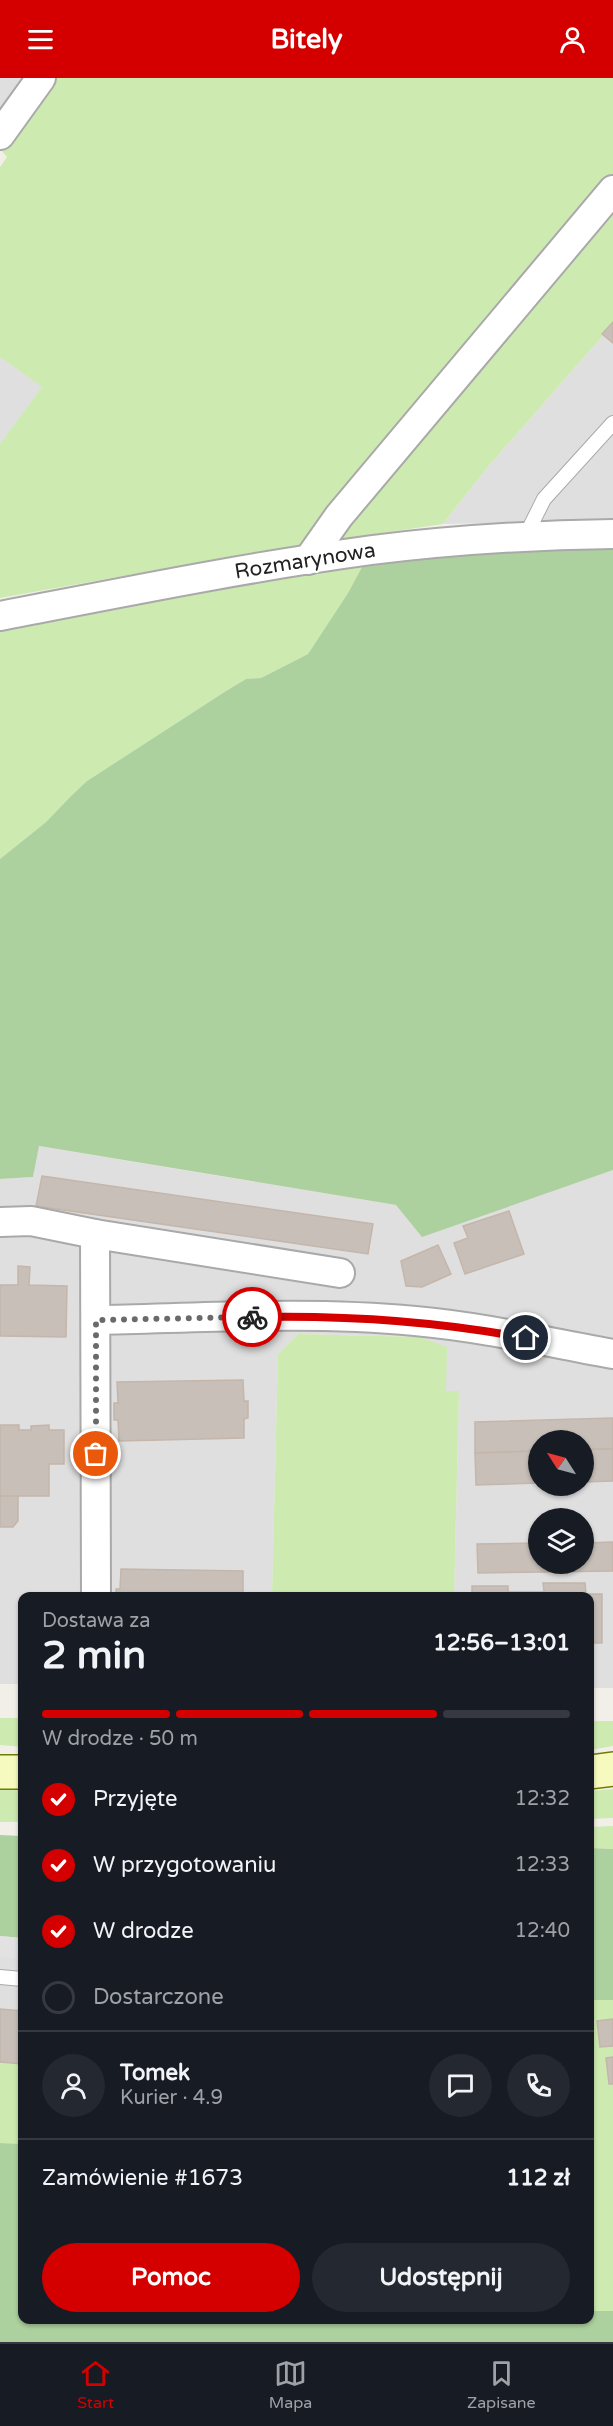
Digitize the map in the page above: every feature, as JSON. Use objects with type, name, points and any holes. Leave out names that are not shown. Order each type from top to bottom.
[{"type":"main road","points":[[594,1771],[613,1769]]},
{"type":"main road","points":[[0,1772],[18,1772]]},
{"type":"street","points":[[0,135],[41,78]]},
{"type":"street","points":[[308,560],[339,516],[613,190]]},
{"type":"street","name":"Rozmarynowa","points":[[0,616],[224,573],[372,550],[526,536],[613,534]]},
{"type":"street","points":[[0,1222],[31,1221],[96,1234],[340,1273]]},
{"type":"street","points":[[96,1234],[96,1592]]},
{"type":"street","points":[[96,1320],[293,1315],[414,1321],[483,1329],[613,1354]]},
{"type":"lane","points":[[526,536],[544,499],[613,423]]},
{"type":"lane","points":[[0,1977],[18,1979]]},
{"type":"shaded area","points":[[0,78],[41,78],[0,135]]},
{"type":"shaded area","points":[[613,324],[613,521],[443,524],[486,469]]},
{"type":"shaded area","points":[[0,357],[43,387],[0,444]]},
{"type":"shaded area","points":[[38,1146],[396,1205],[597,1175],[613,1170],[613,1688],[594,1688],[594,1592],[454,1592],[459,1392],[446,1391],[420,1337],[298,1334],[278,1354],[272,1592],[18,1592],[18,1684],[0,1684],[0,1179],[33,1177]]},
{"type":"shaded area","points":[[0,1936],[18,1938],[18,2144],[0,2143]]},
{"type":"shaded area","points":[[0,1936],[18,1938],[18,1959],[0,1957]]},
{"type":"green space","points":[[41,78],[613,78],[613,324],[486,469],[443,524],[268,550],[0,598],[0,444],[42,387],[0,357],[0,167],[7,157],[0,149]]},
{"type":"green space","points":[[613,546],[613,1170],[422,1237],[396,1205],[39,1146],[33,1177],[0,1179],[0,859],[46,822],[87,781],[246,679],[261,678],[308,654],[348,593],[362,567],[501,549]]},
{"type":"green space","points":[[362,567],[348,593],[308,654],[261,678],[246,679],[87,781],[46,822],[0,859],[0,628],[330,570]]},
{"type":"green space","points":[[298,1334],[420,1337],[447,1347],[446,1391],[459,1391],[454,1592],[272,1592],[278,1354]]},
{"type":"green space","points":[[0,1718],[18,1718],[18,1747],[0,1745]]},
{"type":"green space","points":[[594,1721],[613,1721],[613,1746],[594,1749]]},
{"type":"green space","points":[[613,1789],[613,1818],[594,1819],[594,1791]]},
{"type":"green space","points":[[0,1790],[18,1790],[18,1822],[0,1822]]},
{"type":"green space","points":[[613,1826],[613,1849],[594,1848],[594,1827]]},
{"type":"green space","points":[[0,1835],[18,1836],[18,1938],[0,1936]]},
{"type":"green space","points":[[594,1848],[613,1849],[613,2000],[594,2000]]},
{"type":"green space","points":[[594,2000],[613,2000],[613,2311],[594,2311]]},
{"type":"green space","points":[[0,2062],[18,2064],[18,2144],[0,2143]]},
{"type":"green space","points":[[0,2143],[18,2144],[18,2324],[594,2324],[594,2311],[613,2311],[613,2342],[0,2342]]},
{"type":"building","points":[[613,322],[613,343],[602,334]]},
{"type":"building","points":[[42,1176],[373,1224],[368,1254],[36,1206]]},
{"type":"building","points":[[509,1211],[524,1254],[465,1274],[454,1243],[468,1238],[463,1226]]},
{"type":"building","points":[[438,1245],[451,1274],[422,1287],[406,1286],[401,1261]]},
{"type":"building","points":[[18,1266],[30,1267],[29,1285],[67,1286],[66,1337],[0,1336],[0,1285],[18,1285]]},
{"type":"building","points":[[243,1380],[244,1401],[248,1401],[248,1418],[244,1419],[244,1438],[119,1441],[118,1420],[114,1420],[114,1403],[118,1403],[117,1382]]},
{"type":"building","points":[[613,1418],[613,1449],[594,1449],[594,1430],[528,1430],[528,1451],[475,1453],[475,1422]]},
{"type":"building","points":[[0,1425],[19,1425],[19,1430],[31,1430],[31,1426],[49,1425],[49,1430],[64,1430],[64,1464],[49,1464],[49,1496],[0,1496]]},
{"type":"building","points":[[594,1449],[613,1449],[613,1481],[594,1482]]},
{"type":"building","points":[[528,1451],[528,1483],[476,1485],[475,1453]]},
{"type":"building","points":[[0,1496],[18,1496],[18,1521],[13,1527],[0,1527]]},
{"type":"building","points":[[613,1542],[613,1571],[594,1571],[594,1543]]},
{"type":"building","points":[[528,1543],[528,1572],[478,1573],[477,1544]]},
{"type":"building","points":[[121,1569],[243,1571],[243,1592],[116,1592],[116,1589],[120,1589]]},
{"type":"building","points":[[543,1583],[585,1583],[586,1592],[544,1592]]},
{"type":"building","points":[[472,1586],[508,1586],[508,1592],[472,1592]]},
{"type":"building","points":[[594,1594],[602,1594],[602,1643],[594,1643]]},
{"type":"building","points":[[0,2009],[18,2011],[18,2064],[0,2062]]},
{"type":"building","points":[[613,2019],[613,2046],[600,2047],[597,2021]]},
{"type":"building","points":[[613,2057],[613,2084],[609,2084],[606,2058]]},
{"type":"way so far","points":[[96,1454],[96,1320],[252,1317]]},
{"type":"route","points":[[252,1317],[293,1315],[414,1321],[483,1329],[526,1338]]}]
